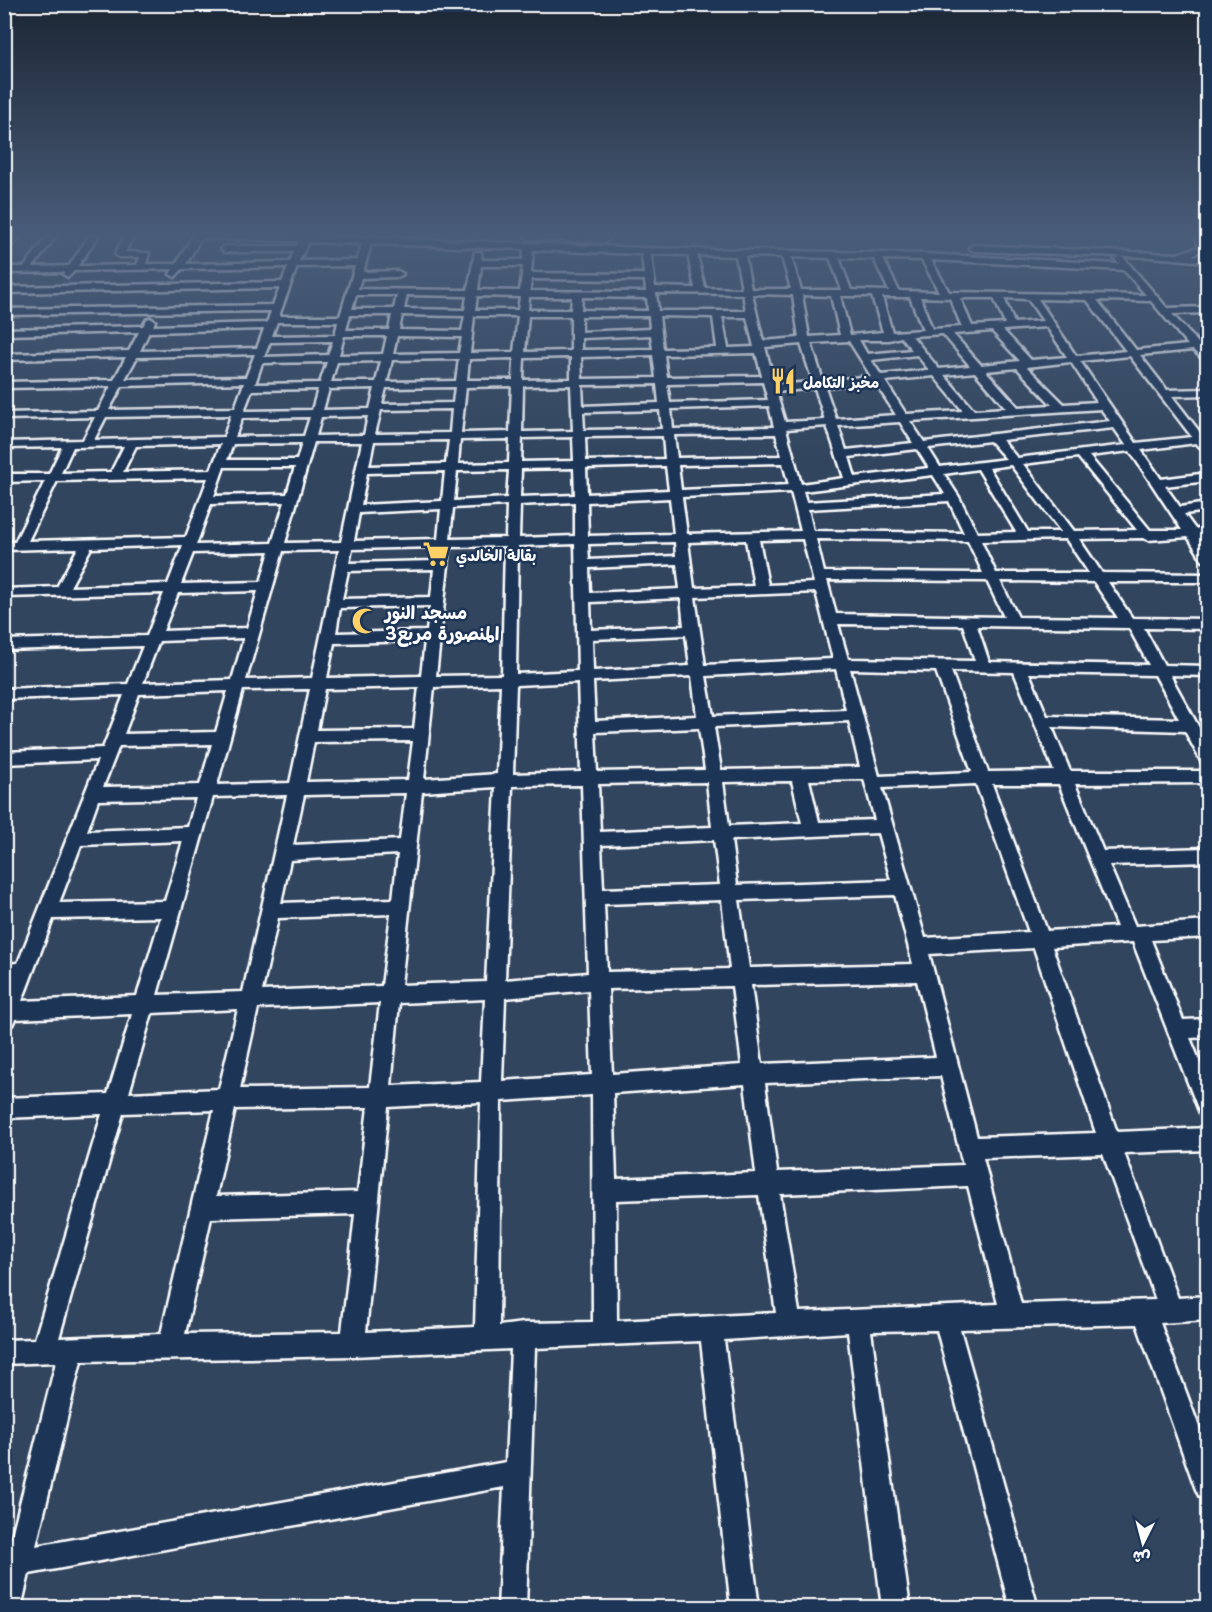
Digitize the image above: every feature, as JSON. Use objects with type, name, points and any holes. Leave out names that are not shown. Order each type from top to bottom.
[{"type":"street","points":[[4,312],[107,310]]},
{"type":"street","points":[[104,329],[115,310]]},
{"type":"street","points":[[87,443],[156,310]]},
{"type":"street","points":[[157,310],[267,334],[332,360],[723,351],[805,341],[889,337],[1049,324]]},
{"type":"street","points":[[276,310],[189,545],[47,911],[14,972],[6,1015],[392,993],[495,990],[597,981],[924,972]]},
{"type":"street","points":[[43,1352],[346,310]]},
{"type":"street","points":[[652,310],[677,495],[687,593],[714,776],[752,1074],[789,1324]]},
{"type":"street","points":[[750,310],[854,715],[971,1148],[1012,1315]]},
{"type":"street","points":[[800,310],[805,341],[851,482]]},
{"type":"street","points":[[840,310],[849,339],[865,357],[953,497],[1013,621]]},
{"type":"street","points":[[881,310],[889,337]]},
{"type":"street","points":[[920,310],[929,333]]},
{"type":"street","points":[[958,310],[968,330]]},
{"type":"street","points":[[1004,310],[1011,327]]},
{"type":"street","points":[[1040,310],[1208,558]]},
{"type":"street","points":[[1100,310],[1205,442]]},
{"type":"street","points":[[1163,310],[1208,361]]},
{"type":"street","points":[[14,349],[42,312]]},
{"type":"street","points":[[14,349],[133,354],[267,334],[345,315],[398,312],[751,314]]},
{"type":"street","points":[[170,1346],[226,1099],[251,1001],[398,312]]},
{"type":"street","points":[[353,1344],[378,1097],[470,312]]},
{"type":"street","points":[[487,1337],[491,1092],[519,356],[523,313]]},
{"type":"street","points":[[576,313],[575,355],[580,433],[586,727],[603,1083],[605,1334]]},
{"type":"street","points":[[717,314],[723,351]]},
{"type":"street","points":[[14,349],[104,329],[146,328],[339,336],[467,334]]},
{"type":"street","points":[[995,328],[1060,408]]},
{"type":"street","points":[[4,332],[14,349]]},
{"type":"street","points":[[575,335],[655,332]]},
{"type":"street","points":[[946,332],[1016,411]]},
{"type":"street","points":[[905,335],[971,413]]},
{"type":"street","points":[[579,408],[664,405],[819,384],[1195,347]]},
{"type":"street","points":[[865,357],[920,352]]},
{"type":"street","points":[[4,385],[249,383],[324,386],[460,386],[662,381],[771,390]]},
{"type":"street","points":[[1164,393],[1208,392]]},
{"type":"street","points":[[4,446],[780,428],[1104,405]]},
{"type":"street","points":[[4,416],[317,413],[458,406]]},
{"type":"street","points":[[842,454],[1118,424]]},
{"type":"street","points":[[992,436],[1016,462],[1131,623],[1160,669],[1208,759]]},
{"type":"street","points":[[116,476],[132,442]]},
{"type":"street","points":[[355,509],[795,488],[1133,447],[1205,442]]},
{"type":"street","points":[[10,548],[69,444]]},
{"type":"street","points":[[1082,454],[1148,536]]},
{"type":"street","points":[[364,470],[788,459]]},
{"type":"street","points":[[4,478],[116,476],[302,463]]},
{"type":"street","points":[[982,466],[1025,537]]},
{"type":"street","points":[[1158,483],[1208,477]]},
{"type":"street","points":[[801,506],[953,497]]},
{"type":"street","points":[[206,500],[292,498]]},
{"type":"street","points":[[1176,511],[1208,507]]},
{"type":"street","points":[[10,548],[87,543],[277,547],[808,535],[1025,537],[1208,533]]},
{"type":"street","points":[[752,536],[762,590]]},
{"type":"street","points":[[61,592],[87,543]]},
{"type":"street","points":[[581,564],[683,560]]},
{"type":"street","points":[[342,567],[441,565]]},
{"type":"street","points":[[582,598],[762,590],[820,581],[1097,576],[1208,578]]},
{"type":"street","points":[[4,593],[266,586]]},
{"type":"street","points":[[334,604],[436,601]]},
{"type":"street","points":[[830,619],[1208,624]]},
{"type":"street","points":[[969,621],[983,665]]},
{"type":"street","points":[[584,635],[692,630]]},
{"type":"street","points":[[4,645],[252,633]]},
{"type":"street","points":[[327,638],[433,636]]},
{"type":"street","points":[[4,694],[237,685],[508,680],[585,674],[842,664],[1208,671]]},
{"type":"street","points":[[941,665],[1041,940],[1110,1143],[1172,1310]]},
{"type":"street","points":[[1018,666],[1098,858],[1134,934],[1208,1109]]},
{"type":"street","points":[[586,727],[854,715]]},
{"type":"street","points":[[1040,721],[1189,725]]},
{"type":"street","points":[[307,736],[421,735]]},
{"type":"street","points":[[4,758],[221,738]]},
{"type":"street","points":[[92,794],[415,786],[503,780],[799,774],[871,778],[1208,777]]},
{"type":"street","points":[[799,774],[812,829]]},
{"type":"street","points":[[591,839],[884,826]]},
{"type":"street","points":[[75,838],[193,834]]},
{"type":"street","points":[[283,853],[408,847]]},
{"type":"street","points":[[1098,858],[1208,855]]},
{"type":"street","points":[[593,897],[901,887]]},
{"type":"street","points":[[269,911],[401,906]]},
{"type":"street","points":[[47,911],[171,909]]},
{"type":"street","points":[[918,947],[1208,929]]},
{"type":"street","points":[[1176,1030],[1208,1028]]},
{"type":"street","points":[[4,1108],[491,1092],[752,1074],[948,1066]]},
{"type":"street","points":[[971,1148],[1208,1138]]},
{"type":"street","points":[[605,1190],[978,1175]]},
{"type":"street","points":[[201,1207],[368,1203]]},
{"type":"street","points":[[4,1352],[170,1346],[353,1344],[524,1335],[711,1329],[858,1320],[1144,1312],[1208,1308]]},
{"type":"street","points":[[1144,1312],[1208,1487]]},
{"type":"street","points":[[945,1317],[1024,1608]]},
{"type":"street","points":[[858,1320],[896,1608]]},
{"type":"street","points":[[711,1329],[745,1608]]},
{"type":"street","points":[[512,1608],[524,1335]]},
{"type":"street","points":[[7,1608],[11,1564],[71,1351]]},
{"type":"street","points":[[11,1564],[519,1472]]},
{"type":"place","name":"مخبز التكامل","points":[[783,381]]},
{"type":"place","name":"بقالة الخالدي","points":[[436,554]]},
{"type":"place","name":"مسجد النور المنصورة مربع3","points":[[365,621]]}]
